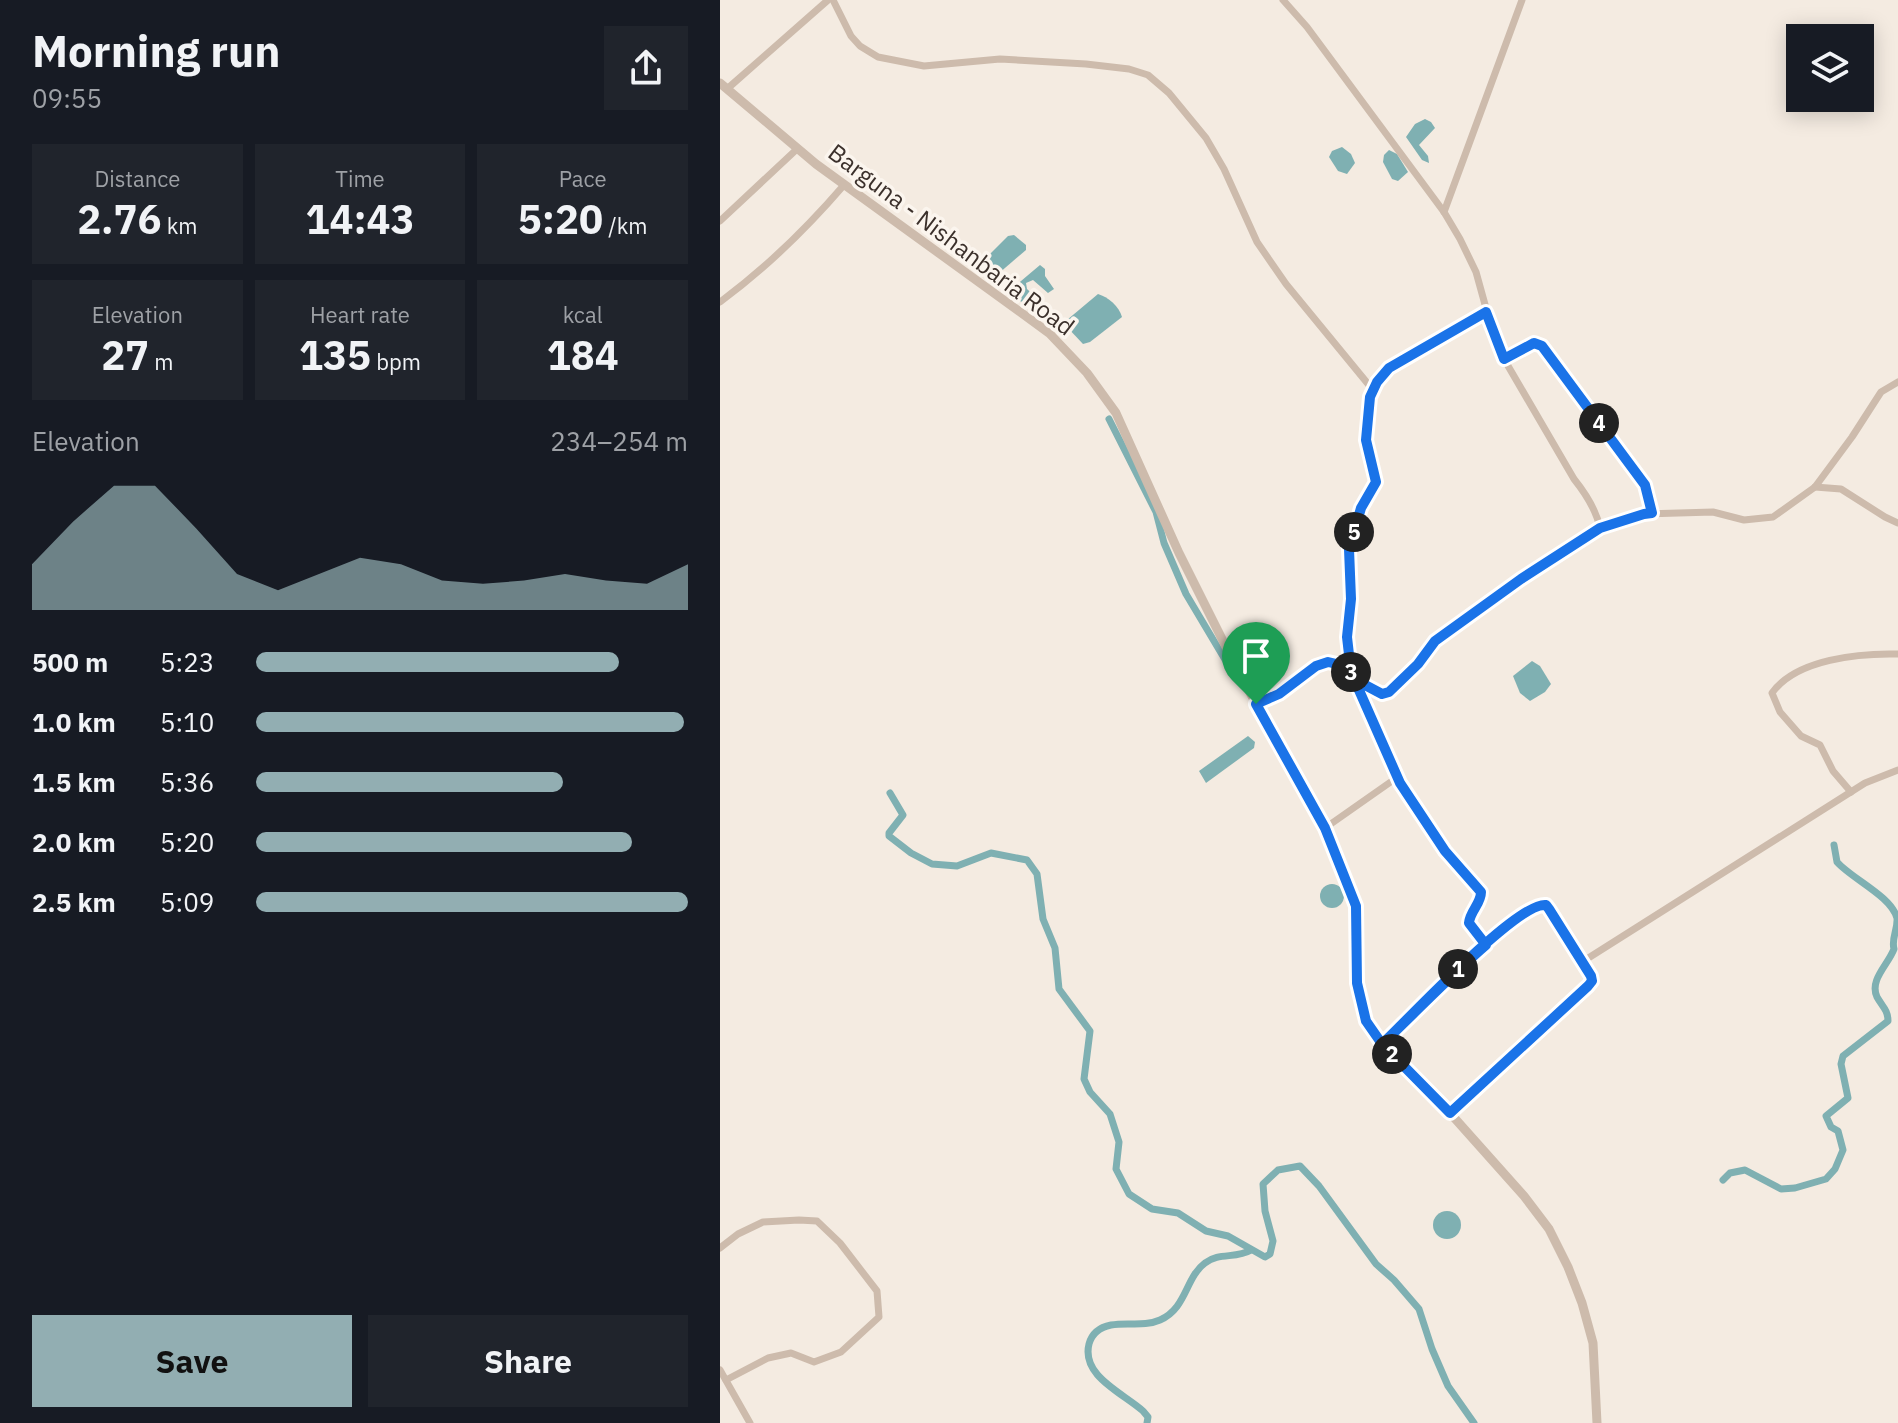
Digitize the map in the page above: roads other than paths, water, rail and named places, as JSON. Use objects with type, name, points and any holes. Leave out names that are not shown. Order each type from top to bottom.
[{"type":"street","points":[[724,86],[830,0],[851,36],[866,52],[878,57],[924,66],[1000,59],[1086,64],[1129,69],[1148,75],[1169,93],[1206,138],[1224,169],[1257,242],[1286,284],[1373,390]]},
{"type":"street","points":[[1283,0],[1307,27],[1444,212],[1472,264],[1504,359],[1585,493],[1598,517],[1600,528]]},
{"type":"street","points":[[1444,212],[1522,0]]},
{"type":"street","name":"Barguna - Nishanbaria Road","points":[[724,86],[844,185],[1049,333],[1087,373],[1116,413],[1179,553],[1256,704],[1325,828],[1356,906],[1357,983],[1366,1021],[1382,1044],[1450,1113],[1524,1196],[1549,1229],[1568,1267],[1593,1343],[1597,1423]]},
{"type":"street","points":[[720,221],[797,149]]},
{"type":"street","points":[[720,302],[769,263],[844,185]]},
{"type":"street","points":[[1486,312],[1389,368],[1373,390],[1366,440],[1376,482],[1361,508],[1349,549],[1351,599],[1347,637],[1351,672],[1400,783],[1445,851],[1481,892],[1469,923],[1486,945]]},
{"type":"street","points":[[1504,359],[1534,343],[1542,346],[1645,485],[1652,513]]},
{"type":"street","points":[[1256,704],[1279,694],[1316,666],[1328,662],[1341,665],[1345,671],[1382,694],[1389,692],[1418,664],[1435,641],[1477,608],[1600,528],[1652,513],[1713,512],[1744,520],[1773,517],[1815,487],[1881,392],[1898,382]]},
{"type":"street","points":[[1815,487],[1841,489],[1898,523]]},
{"type":"street","points":[[1851,792],[1833,771],[1820,745],[1801,736],[1780,712],[1772,693],[1782,681],[1814,665],[1870,653],[1898,654]]},
{"type":"street","points":[[1582,962],[1851,792],[1898,770]]},
{"type":"street","points":[[1325,828],[1392,781],[1400,783]]},
{"type":"street","points":[[1382,1044],[1445,980],[1518,916],[1542,903],[1549,909],[1592,981],[1450,1113]]},
{"type":"street","points":[[720,1248],[738,1234],[763,1222],[817,1221],[840,1243],[877,1291],[879,1317],[841,1352],[814,1362],[791,1353],[768,1358],[726,1380]]},
{"type":"street","points":[[720,1370],[750,1423]]},
{"type":"water","points":[[1425,119],[1435,128],[1419,145],[1428,156],[1429,163],[1422,160],[1406,137],[1415,124]]},
{"type":"water","points":[[1342,147],[1351,154],[1355,163],[1347,174],[1338,171],[1329,157],[1332,151]]},
{"type":"water","points":[[1389,150],[1397,154],[1408,172],[1398,181],[1392,179],[1383,162]]},
{"type":"water","points":[[1014,235],[1026,245],[1026,250],[998,274],[988,275],[982,269],[983,261],[1008,236]]},
{"type":"water","points":[[1040,265],[1054,289],[1048,293],[1033,280],[1026,283],[1027,289],[1040,301],[1038,304],[1034,306],[1011,298],[1014,287]]},
{"type":"water","points":[[1098,294],[1113,302],[1122,317],[1083,344],[1067,327],[1067,320]]},
{"type":"water","points":[[1532,661],[1540,666],[1551,684],[1545,692],[1530,701],[1520,693],[1513,676]]},
{"type":"water","points":[[1248,736],[1255,742],[1254,748],[1206,783],[1199,771]]},
{"type":"water","points":[[1332,884],[1341,887],[1344,896],[1341,905],[1332,908],[1323,905],[1320,896],[1323,887]]},
{"type":"water","points":[[1447,1211],[1457,1215],[1461,1225],[1457,1235],[1447,1239],[1437,1235],[1433,1225],[1437,1215]]},
{"type":"waterway","points":[[1109,419],[1156,512],[1164,543],[1186,594],[1236,678]]},
{"type":"waterway","points":[[890,793],[903,815],[889,836],[911,853],[932,864],[957,866],[991,853],[1027,860],[1037,874],[1043,919],[1055,948],[1059,989],[1090,1031],[1084,1079],[1090,1092],[1110,1114],[1119,1142],[1116,1169],[1129,1194],[1152,1209],[1178,1213],[1206,1231],[1228,1236],[1265,1257],[1270,1254],[1273,1241],[1265,1211],[1263,1184],[1278,1170],[1300,1166],[1319,1186],[1376,1264],[1419,1309],[1448,1386],[1474,1423]]},
{"type":"waterway","points":[[1723,1180],[1730,1173],[1745,1170],[1781,1189],[1826,1179],[1835,1169],[1843,1150],[1838,1131],[1831,1127],[1826,1116],[1848,1098],[1841,1064],[1843,1056],[1888,1021],[1875,985],[1894,949],[1897,918],[1887,902],[1837,862],[1834,845]]},
{"type":"waterway","points":[[1147,1423],[1148,1417],[1143,1411],[1097,1375],[1088,1355],[1092,1337],[1100,1329],[1111,1325],[1160,1320],[1176,1308],[1198,1269],[1205,1263],[1251,1250]]}]
